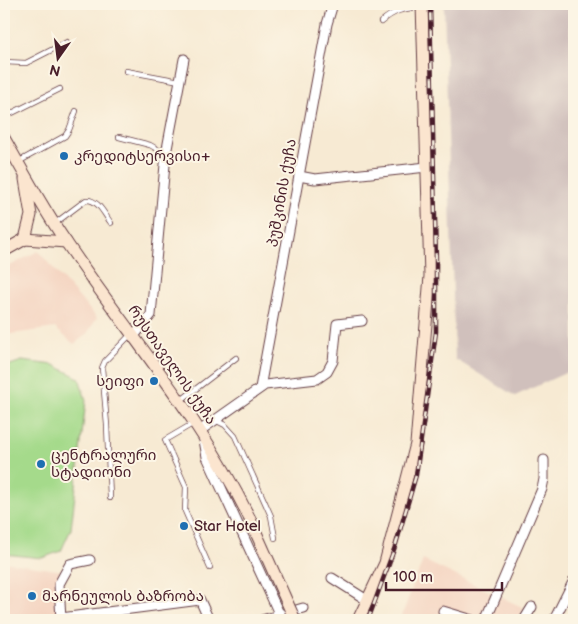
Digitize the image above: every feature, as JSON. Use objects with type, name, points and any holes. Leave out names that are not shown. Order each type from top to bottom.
[{"type":"street","name":"პუშკინის ქუჩა","points":[[260,388],[327,24],[333,4]]},
{"type":"street","points":[[358,620],[385,564],[416,444],[430,276],[422,5]]},
{"type":"street","points":[[133,335],[151,315],[166,154],[184,59]]},
{"type":"street","name":"რუსთაველის ქუჩა","points":[[4,138],[54,224],[200,429],[232,482],[295,620]]},
{"type":"street","points":[[299,176],[315,179],[427,167]]},
{"type":"street","points":[[24,173],[31,215],[25,239]]},
{"type":"street","points":[[4,251],[25,239],[66,242]]},
{"type":"street","points":[[280,618],[207,457],[200,429],[265,385],[317,380],[327,372],[333,361],[337,324],[362,321]]},
{"type":"street","points":[[486,620],[542,489],[544,460]]},
{"type":"street","points":[[90,560],[70,564],[59,584],[61,619],[200,600],[209,620]]},
{"type":"street","points":[[332,578],[368,600]]},
{"type":"street","points":[[554,620],[574,580]]},
{"type":"street","points":[[262,620],[280,618],[303,608]]},
{"type":"street","points":[[524,620],[532,608]]},
{"type":"street","points":[[442,611],[473,620]]},
{"type":"lane","points":[[381,22],[392,12],[422,5]]},
{"type":"lane","points":[[4,62],[26,63],[67,42]]},
{"type":"lane","points":[[126,71],[180,81]]},
{"type":"lane","points":[[4,117],[60,89]]},
{"type":"lane","points":[[18,162],[65,136],[76,111]]},
{"type":"lane","points":[[118,137],[150,145],[166,154]]},
{"type":"lane","points":[[54,224],[86,200],[95,202],[111,223]]},
{"type":"lane","points":[[110,498],[102,368],[105,362],[133,335]]},
{"type":"lane","points":[[180,401],[236,358]]},
{"type":"lane","points":[[214,420],[225,425],[235,436],[271,516],[274,538]]},
{"type":"lane","points":[[200,429],[165,440],[186,487],[184,511],[210,568]]},
{"type":"shaded area","points":[[444,4],[556,4],[570,8],[570,35],[574,37],[574,369],[515,396],[455,359]]},
{"type":"shaded area","points":[[38,251],[97,318],[86,335],[74,344],[55,328],[4,335],[4,271]]},
{"type":"shaded area","points":[[423,560],[524,608],[517,620],[400,620]]},
{"type":"shaded area","name":"მარნეულის ბაზრობა","points":[[4,562],[63,571],[59,620],[4,620]]},
{"type":"green space","name":"ცენტრალური სტადიონი","points":[[22,361],[54,365],[79,378],[86,400],[71,529],[61,551],[42,558],[4,554],[4,367]]},
{"type":"railway","points":[[368,620],[396,544],[416,475],[436,332],[430,4]]},
{"type":"place","name":"კრედიტსერვისი+","points":[[64,156]]},
{"type":"place","name":"სეიფი","points":[[154,381]]},
{"type":"place","name":"ცენტრალური სტადიონი","points":[[41,464]]},
{"type":"place","name":"Star Hotel","points":[[184,526]]},
{"type":"place","name":"მარნეულის ბაზრობა","points":[[32,596]]}]
